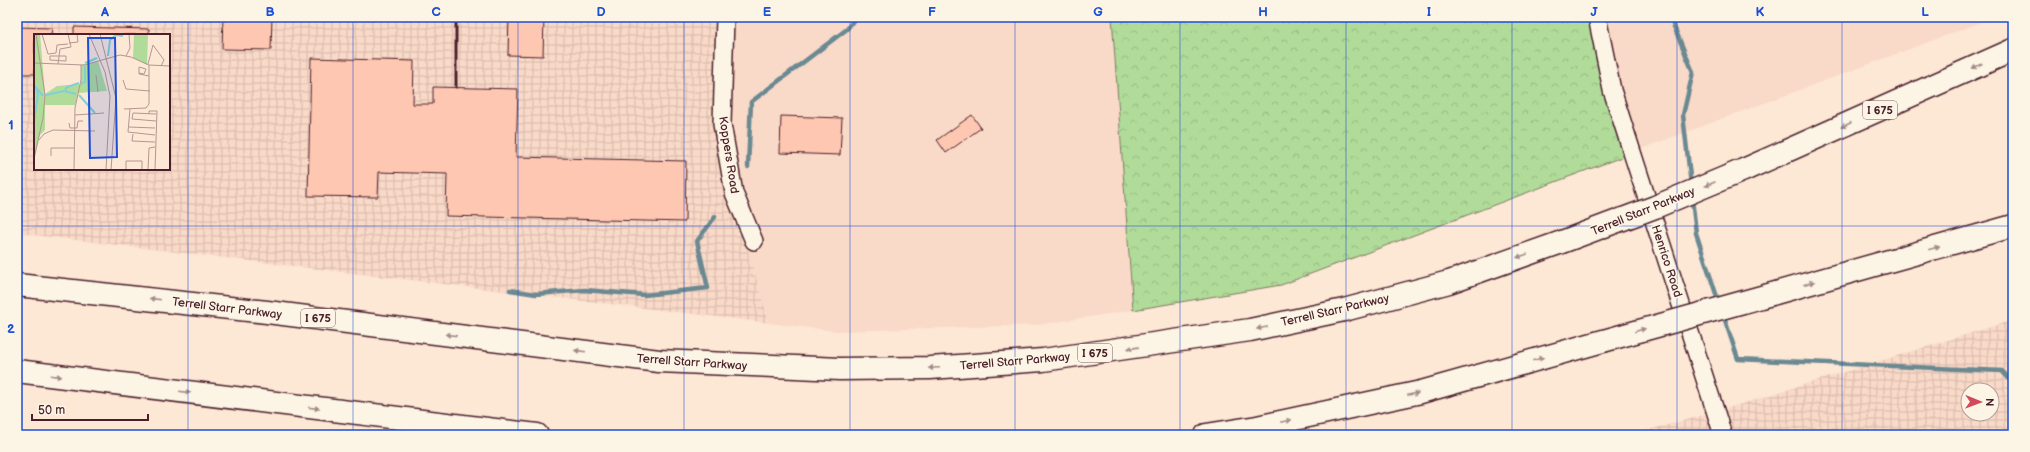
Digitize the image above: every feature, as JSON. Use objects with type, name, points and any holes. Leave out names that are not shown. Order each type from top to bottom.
[{"type":"highway","name":"Terrell Starr Parkway","points":[[17,285],[267,312],[658,361],[818,368],[930,368],[1043,360],[1250,330],[1344,310],[1449,282],[1655,207],[1746,169],[2013,50]]},
{"type":"highway","points":[[1206,435],[1257,427],[1421,392],[2013,226]]},
{"type":"highway","points":[[17,371],[537,435]]},
{"type":"street","name":"Koppers Road","points":[[725,17],[722,124],[734,193],[754,241]]},
{"type":"street","name":"Henrico Road","points":[[1597,17],[1612,90],[1722,435]]},
{"type":"shaded area","points":[[17,17],[720,17],[719,150],[769,323],[17,233]]},
{"type":"shaded area","points":[[720,17],[1112,17],[1133,310],[1037,325],[837,331],[769,323],[719,150]]},
{"type":"shaded area","points":[[1596,17],[1995,17],[1635,151]]},
{"type":"shaded area","points":[[2013,320],[2013,435],[1629,435],[1709,414]]},
{"type":"green space","points":[[1112,17],[1596,17],[1635,152],[1281,285],[1133,310]]},
{"type":"building","points":[[223,17],[272,17],[271,50],[222,49]]},
{"type":"building","points":[[509,17],[544,17],[543,56],[508,55]]},
{"type":"building","points":[[17,27],[52,28],[51,34],[34,34],[34,74],[17,74]]},
{"type":"building","points":[[74,27],[149,29],[149,34],[74,34]]},
{"type":"building","points":[[311,58],[414,61],[413,104],[433,104],[433,87],[518,89],[516,157],[686,161],[685,222],[446,216],[447,174],[379,172],[378,197],[308,196]]},
{"type":"building","points":[[972,115],[981,128],[946,153],[937,140]]},
{"type":"building","points":[[781,116],[842,118],[840,155],[780,153]]},
{"type":"waterway","points":[[748,167],[751,102],[847,29],[856,17]]},
{"type":"waterway","points":[[1670,17],[1693,72],[1683,115],[1691,185]]},
{"type":"waterway","points":[[1692,199],[1696,233],[1719,303]]},
{"type":"waterway","points":[[510,290],[536,294],[585,290],[644,295],[708,288],[697,241],[715,217]]},
{"type":"waterway","points":[[1723,314],[1738,359],[2002,371],[2013,383]]},
{"type":"railway","points":[[456,17],[456,87]]}]
